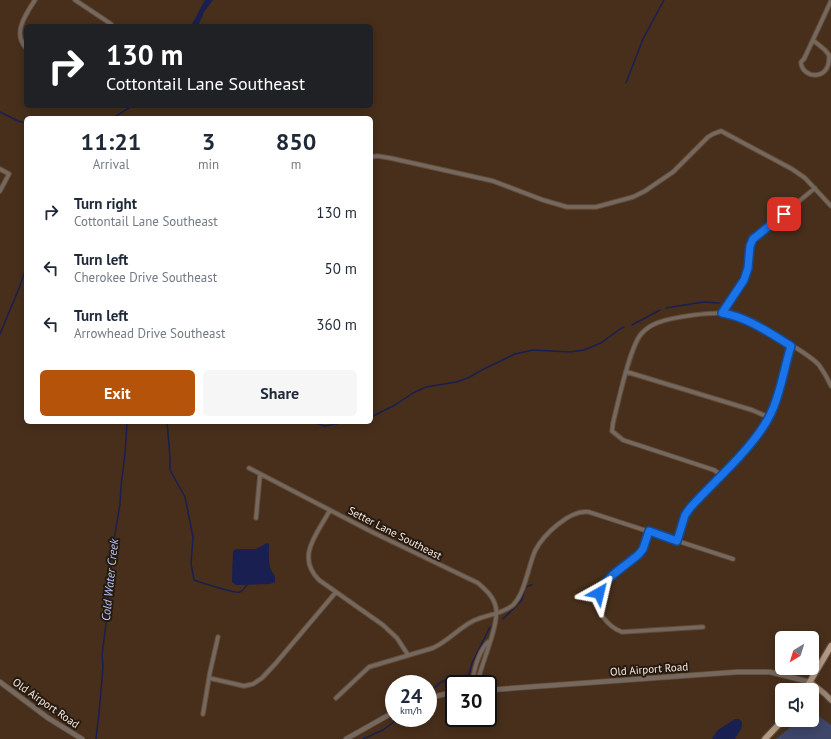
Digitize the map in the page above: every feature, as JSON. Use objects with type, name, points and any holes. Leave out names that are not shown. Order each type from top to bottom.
[{"type":"main road","points":[[831,646],[810,682],[831,700]]},
{"type":"main road","points":[[765,739],[776,727]]},
{"type":"street","points":[[24,46],[20,32],[22,20],[34,0]]},
{"type":"street","points":[[75,0],[111,24]]},
{"type":"street","points":[[813,40],[829,55],[828,67],[824,73],[820,75],[808,72],[801,67],[801,62],[804,60],[813,40],[831,2]]},
{"type":"street","points":[[373,157],[390,158],[493,182],[567,207],[596,207],[632,197],[645,191],[673,172],[708,137],[721,131],[787,165],[805,178],[831,206]]},
{"type":"street","points":[[0,169],[9,174],[0,191]]},
{"type":"street","points":[[722,313],[744,280],[748,268],[750,246],[753,239],[815,188]]},
{"type":"street","points":[[721,475],[714,470],[623,440],[616,436],[612,431],[612,422],[637,339],[647,328],[666,320],[722,313],[737,317],[765,330],[813,360],[819,365],[831,386]]},
{"type":"street","points":[[677,541],[685,515],[744,451],[768,417],[778,394],[791,346]]},
{"type":"street","points":[[626,372],[752,410],[768,417]]},
{"type":"street","name":"Setter Lane Southeast","points":[[248,468],[478,583],[488,591],[493,600],[496,613],[495,625],[479,675]]},
{"type":"street","points":[[256,518],[260,474]]},
{"type":"street","points":[[330,510],[310,546],[309,561],[311,570],[314,575],[382,625],[397,638],[408,655]]},
{"type":"street","points":[[336,698],[369,667],[422,652],[441,644],[481,617],[496,613],[512,606],[522,589],[536,550],[564,519],[572,515],[584,511],[589,512],[733,559]]},
{"type":"street","points":[[649,531],[643,549],[639,554],[602,587],[599,593],[598,607],[601,616],[613,628],[622,632],[703,627]]},
{"type":"street","points":[[209,678],[244,686],[253,684],[262,678],[276,664],[336,592]]},
{"type":"street","points":[[203,714],[218,637]]},
{"type":"street","name":"Setter Lane Southeast","points":[[474,675],[482,648],[490,640]]},
{"type":"street","name":"Old Airport Road","points":[[497,689],[753,671],[770,672],[810,682]]},
{"type":"street","name":"Old Airport Road","points":[[0,682],[48,718],[82,739]]},
{"type":"street","points":[[346,739],[385,717]]},
{"type":"shaded area","points":[[205,0],[213,0],[204,12],[199,24],[192,24]]},
{"type":"shaded area","points":[[267,543],[269,544],[270,565],[275,576],[275,582],[270,584],[236,585],[232,582],[233,551],[236,549],[256,549]]},
{"type":"shaded area","points":[[819,716],[831,725],[831,739],[776,739],[791,727],[819,727]]},
{"type":"shaded area","points":[[735,719],[739,719],[742,722],[742,727],[735,739],[712,738],[718,730]]},
{"type":"waterway","points":[[626,83],[643,39],[664,0]]},
{"type":"waterway","points":[[116,116],[129,108]]},
{"type":"waterway","points":[[0,112],[24,122]]},
{"type":"waterway","points":[[0,334],[24,273]]},
{"type":"waterway","points":[[666,308],[703,302],[719,303]]},
{"type":"waterway","points":[[632,325],[660,310]]},
{"type":"waterway","points":[[373,416],[426,387],[456,382],[468,378],[515,354],[533,350],[570,352],[584,350],[601,343],[624,327]]},
{"type":"waterway","name":"Cold Water Creek","points":[[96,739],[103,667],[102,655],[108,608],[110,564],[120,504],[127,424]]},
{"type":"waterway","points":[[167,424],[170,470],[185,497],[193,537],[191,564],[194,580],[217,588],[237,592],[243,590],[247,585]]},
{"type":"waterway","points":[[318,424],[325,426],[336,424]]},
{"type":"waterway","points":[[503,619],[522,600],[525,587],[532,585]]},
{"type":"waterway","points":[[437,686],[446,680],[469,675],[472,663],[490,627]]},
{"type":"waterway","points":[[363,739],[387,727]]},
{"type":"route","points":[[599,593],[607,581],[639,554],[643,549],[649,531],[677,541],[685,515],[690,508],[712,483],[744,451],[758,433],[771,412],[778,394],[791,346],[765,330],[730,314],[722,313],[744,280],[748,268],[750,246],[753,239],[784,214]]}]
